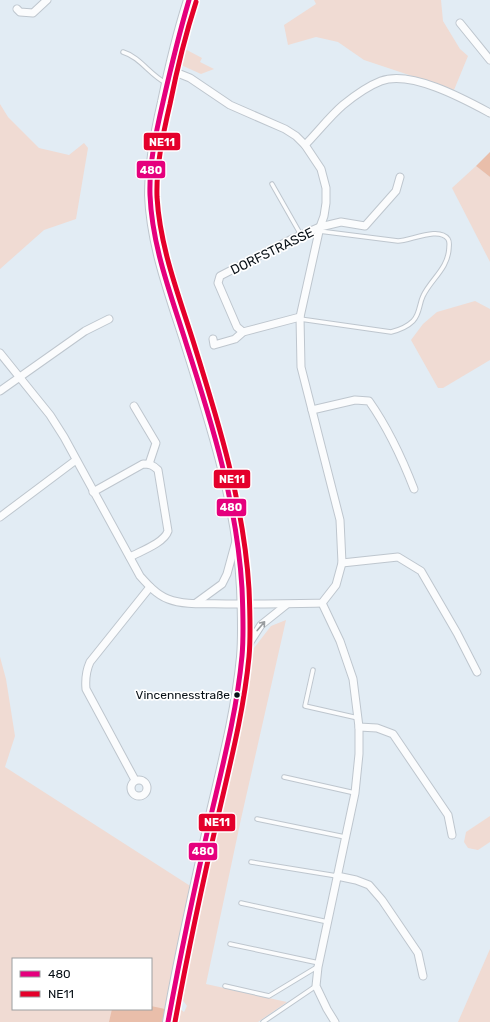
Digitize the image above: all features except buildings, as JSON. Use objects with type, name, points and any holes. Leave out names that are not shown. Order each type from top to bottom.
[{"type":"main road","points":[[168,1022],[195,889],[231,727],[243,654],[242,604],[234,514],[216,441],[160,256],[152,218],[150,194],[151,169],[156,134],[170,70],[189,0]]},
{"type":"street","points":[[17,9],[20,12],[32,13],[47,0]]},
{"type":"street","points":[[460,23],[490,60]]},
{"type":"street","name":"DORFSTRASSE","points":[[170,70],[195,81],[230,105],[285,129],[296,136],[305,145],[321,169],[326,188],[326,202],[320,229],[301,235],[220,276],[218,283],[237,327],[242,332]]},
{"type":"street","points":[[305,145],[342,106],[365,89],[382,80],[402,79],[415,81],[451,92],[490,112]]},
{"type":"street","points":[[0,353],[50,415],[140,576],[160,595],[169,599],[196,604],[286,605],[322,603],[336,585],[342,563],[340,520],[301,367],[300,318],[320,229],[340,222],[364,226],[396,191],[400,177]]},
{"type":"street","points":[[212,339],[214,345],[235,339],[242,332],[300,318]]},
{"type":"street","points":[[0,391],[85,331],[109,319]]},
{"type":"street","points":[[312,410],[355,400],[369,401],[379,415],[402,460],[414,489]]},
{"type":"street","points":[[134,406],[156,443],[149,464]]},
{"type":"street","points":[[0,517],[76,460]]},
{"type":"street","points":[[93,492],[143,464],[149,464],[158,470],[168,531],[166,536],[160,541],[130,557]]},
{"type":"street","points":[[196,604],[222,584],[227,574],[237,538]]},
{"type":"street","points":[[342,563],[398,557],[420,571],[457,634],[477,672]]},
{"type":"street","points":[[135,780],[86,689],[85,678],[86,669],[90,662],[150,587]]},
{"type":"street","points":[[322,603],[340,641],[353,678],[359,726],[359,754],[355,793],[319,965],[316,986],[335,1022]]},
{"type":"street","points":[[243,654],[261,624],[286,605]]},
{"type":"street","points":[[359,726],[377,728],[393,734],[448,815],[452,835]]},
{"type":"street","points":[[337,876],[369,885],[382,900],[418,953],[423,976]]},
{"type":"lane","points":[[123,52],[136,58],[158,79],[167,84]]},
{"type":"lane","points":[[272,184],[301,235]]},
{"type":"lane","points":[[300,318],[391,332],[402,329],[415,319],[424,294],[438,276],[448,257],[450,242],[444,236],[427,234],[398,241],[320,229]]},
{"type":"lane","points":[[312,670],[305,706],[358,718]]},
{"type":"lane","points":[[284,777],[355,793]]},
{"type":"lane","points":[[257,819],[345,837]]},
{"type":"lane","points":[[251,862],[337,876]]},
{"type":"lane","points":[[241,903],[328,922]]},
{"type":"lane","points":[[230,944],[319,965]]},
{"type":"lane","points":[[225,986],[269,996],[319,965]]},
{"type":"lane","points":[[263,1022],[316,986]]},
{"type":"shaded area","points":[[314,0],[441,0],[443,21],[460,49],[468,56],[454,90],[364,60],[338,42],[316,37],[288,45],[284,25],[316,4]]},
{"type":"shaded area","points":[[185,49],[202,58],[200,62],[214,69],[201,74],[181,65]]},
{"type":"shaded area","points":[[0,104],[8,117],[39,148],[69,155],[84,143],[88,148],[76,219],[44,230],[0,269]]},
{"type":"shaded area","points":[[490,152],[490,177],[476,166]]},
{"type":"shaded area","points":[[476,166],[490,177],[490,262],[452,188]]},
{"type":"shaded area","points":[[475,301],[490,309],[490,360],[443,388],[438,388],[411,340],[423,324],[437,312]]},
{"type":"shaded area","points":[[286,620],[241,819],[206,984],[287,1002],[258,1022],[0,1022],[0,657],[6,679],[15,736],[5,767],[195,889],[171,1002],[184,1012],[187,1006],[179,995],[241,729],[254,648],[271,626]]},
{"type":"shaded area","points":[[490,816],[490,842],[478,850],[468,848],[464,842],[466,832]]},
{"type":"shaded area","points":[[490,949],[490,1022],[458,1022]]},
{"type":"shaded area","points":[[152,1006],[165,1009],[162,1022],[109,1022],[112,1010],[152,1010]]},
{"type":"transit line","name":"480","points":[[168,1022],[194,890],[233,715],[240,676],[243,639],[242,588],[239,557],[229,495],[205,403],[158,252],[154,233],[150,195],[152,160],[160,113],[189,0]]},
{"type":"transit line","name":"NE11","points":[[175,1022],[196,916],[240,715],[247,676],[250,640],[249,589],[246,558],[236,496],[221,435],[166,253],[157,197],[159,162],[163,138],[175,78],[196,2]]},
{"type":"place","name":"Vincennesstraße","points":[[237,695]]}]
